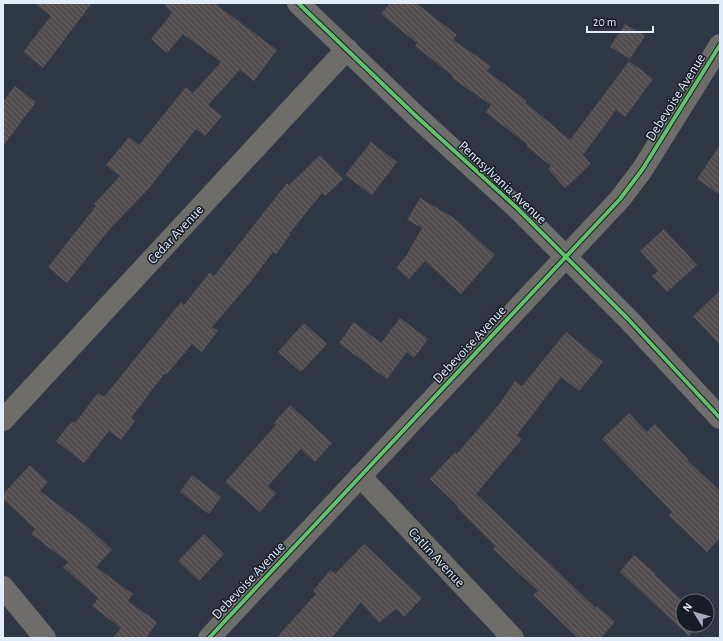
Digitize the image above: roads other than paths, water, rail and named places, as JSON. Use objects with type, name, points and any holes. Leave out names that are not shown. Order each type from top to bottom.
[{"type":"street","name":"Pennsylvania Avenue","points":[[298,3],[417,117],[517,208],[628,319],[720,418]]},
{"type":"street","name":"Debevoise Avenue","points":[[209,638],[620,199],[642,170],[720,45]]},
{"type":"street","name":"Cedar Avenue","points":[[3,420],[347,49]]},
{"type":"street","name":"Catlin Avenue","points":[[360,476],[514,638]]},
{"type":"street","points":[[3,587],[45,638]]}]
